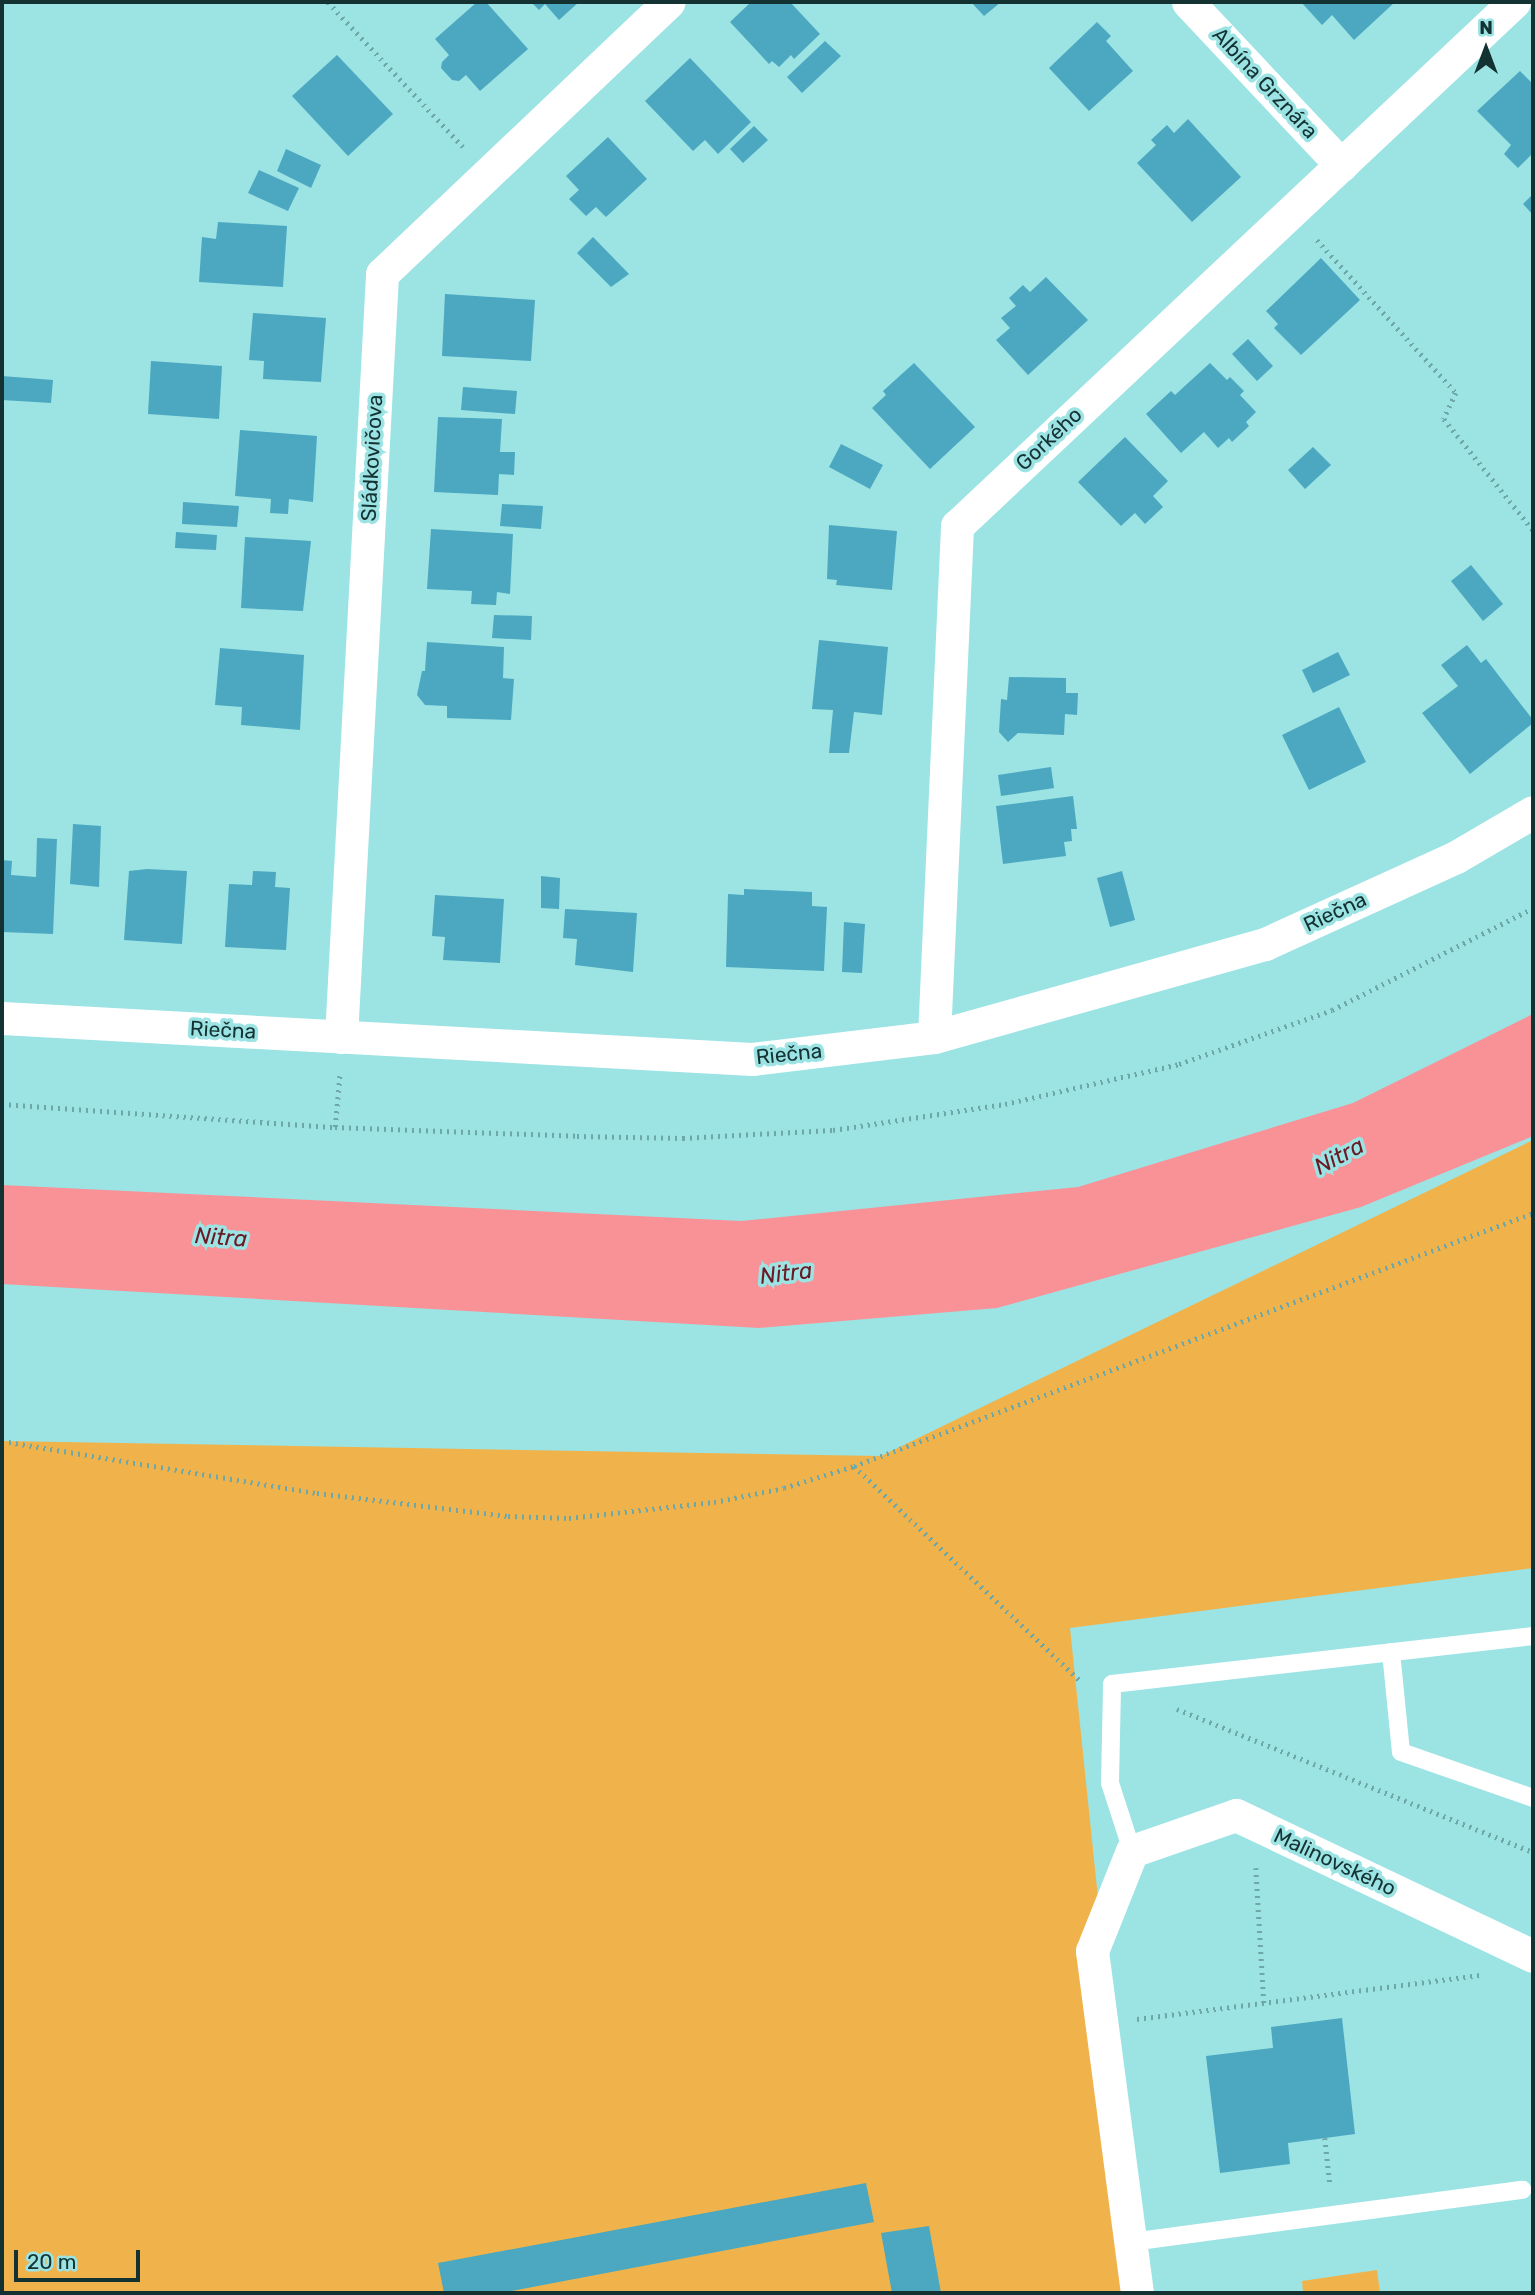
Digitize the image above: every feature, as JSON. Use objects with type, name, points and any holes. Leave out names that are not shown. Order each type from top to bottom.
[{"type":"street","name":"Sládkovičova","points":[[341,1037],[382,274],[669,2]]},
{"type":"street","name":"Albína Grznára","points":[[1188,2],[1341,165]]},
{"type":"street","name":"Gorkého","points":[[934,1037],[957,526],[1514,2]]},
{"type":"street","name":"Riečna","points":[[2,1018],[752,1059],[934,1037],[1265,944],[1456,857],[1533,812]]},
{"type":"street","name":"Malinovského","points":[[1132,1851],[1236,1815],[1533,1956]]},
{"type":"street","points":[[1132,1851],[1092,1951],[1137,2293]]},
{"type":"lane","points":[[1132,1851],[1110,1783],[1112,1684],[1533,1636]]},
{"type":"lane","points":[[1391,1652],[1401,1752],[1533,1798]]},
{"type":"lane","points":[[1131,2242],[1523,2190]]},
{"type":"path","points":[[328,2],[487,174]]},
{"type":"path","points":[[1312,234],[1456,394],[1444,419],[1533,530]]},
{"type":"path","points":[[335,1127],[340,1078]]},
{"type":"path","points":[[2,1441],[454,1511],[569,1518],[714,1502],[784,1488],[855,1466],[1533,1213]]},
{"type":"path","points":[[855,1466],[1083,1683],[1112,1684],[1533,1852]]},
{"type":"path","points":[[1256,1860],[1264,2003]]},
{"type":"path","points":[[1101,2023],[1489,1974]]},
{"type":"path","points":[[1325,2138],[1334,2217]]},
{"type":"shaded area","points":[[1533,1140],[1533,1568],[1070,1628],[1139,2293],[2,2293],[2,1441],[881,1456]]},
{"type":"shaded area","points":[[1377,2270],[1380,2293],[1303,2293],[1302,2281]]},
{"type":"water","name":"Nitra","points":[[1533,1014],[1533,1136],[1361,1207],[997,1308],[759,1328],[2,1284],[2,1185],[741,1221],[1078,1187],[1353,1103]]},
{"type":"building","points":[[477,2],[486,2],[528,49],[480,91],[466,75],[459,81],[452,80],[441,68],[442,62],[449,55],[435,39]]},
{"type":"building","points":[[531,2],[579,2],[559,20],[545,4],[539,10]]},
{"type":"building","points":[[751,2],[790,2],[820,34],[794,59],[791,55],[779,67],[772,61],[769,64],[730,22]]},
{"type":"building","points":[[971,2],[1001,2],[984,16]]},
{"type":"building","points":[[1301,2],[1395,2],[1354,40],[1332,15],[1322,25]]},
{"type":"building","points":[[1097,22],[1111,36],[1106,41],[1133,71],[1089,111],[1049,68]]},
{"type":"building","points":[[825,41],[841,56],[802,93],[787,77]]},
{"type":"building","points":[[337,55],[393,114],[348,156],[292,96]]},
{"type":"building","points":[[690,58],[751,122],[718,154],[705,140],[693,151],[645,101]]},
{"type":"building","points":[[1520,71],[1533,84],[1533,153],[1518,168],[1504,154],[1511,145],[1477,111]]},
{"type":"building","points":[[1188,119],[1241,177],[1192,222],[1137,163],[1156,145],[1151,140],[1167,125],[1174,133]]},
{"type":"building","points":[[754,126],[768,140],[743,163],[730,149]]},
{"type":"building","points":[[608,137],[647,179],[606,217],[596,207],[586,216],[569,199],[579,190],[566,176]]},
{"type":"building","points":[[286,149],[321,165],[311,188],[277,171]]},
{"type":"building","points":[[259,170],[299,188],[288,211],[248,193]]},
{"type":"building","points":[[1533,194],[1533,215],[1523,204]]},
{"type":"building","points":[[218,222],[287,226],[283,287],[199,282],[202,237],[216,239]]},
{"type":"building","points":[[593,237],[629,274],[611,287],[577,253]]},
{"type":"building","points":[[1321,258],[1360,300],[1301,355],[1274,328],[1278,324],[1266,311]]},
{"type":"building","points":[[1046,277],[1088,320],[1028,375],[996,340],[1010,328],[1001,318],[1016,306],[1009,298],[1023,285],[1030,292]]},
{"type":"building","points":[[445,294],[535,300],[531,361],[442,356]]},
{"type":"building","points":[[253,313],[326,318],[321,382],[263,379],[264,361],[249,360]]},
{"type":"building","points":[[1248,339],[1273,366],[1257,381],[1232,354]]},
{"type":"building","points":[[151,361],[222,366],[219,419],[148,414]]},
{"type":"building","points":[[914,363],[975,427],[930,469],[872,408],[886,395],[883,391]]},
{"type":"building","points":[[1210,363],[1227,380],[1230,377],[1244,391],[1240,395],[1256,412],[1246,422],[1249,426],[1232,442],[1229,438],[1218,448],[1204,432],[1181,453],[1146,414],[1171,391],[1175,395]]},
{"type":"building","points":[[2,376],[53,380],[51,403],[2,400]]},
{"type":"building","points":[[463,387],[517,391],[515,414],[461,410]]},
{"type":"building","points":[[438,417],[502,419],[500,452],[515,452],[514,475],[499,474],[498,495],[434,492]]},
{"type":"building","points":[[240,430],[317,436],[313,502],[289,499],[288,514],[270,513],[271,499],[235,496]]},
{"type":"building","points":[[1125,437],[1168,481],[1153,496],[1163,507],[1145,524],[1135,513],[1121,526],[1078,482]]},
{"type":"building","points":[[841,444],[883,465],[870,489],[829,467]]},
{"type":"building","points":[[1313,447],[1331,465],[1305,489],[1288,470]]},
{"type":"building","points":[[183,502],[239,506],[237,527],[182,524]]},
{"type":"building","points":[[502,504],[543,506],[541,529],[500,526]]},
{"type":"building","points":[[829,525],[897,531],[892,590],[836,585],[837,580],[827,579]]},
{"type":"building","points":[[431,529],[513,534],[510,594],[497,592],[496,605],[471,604],[472,591],[427,589]]},
{"type":"building","points":[[176,532],[217,535],[216,550],[175,548]]},
{"type":"building","points":[[245,537],[311,541],[303,611],[241,608]]},
{"type":"building","points":[[1471,565],[1503,604],[1483,621],[1451,581]]},
{"type":"building","points":[[494,615],[532,616],[531,640],[492,638]]},
{"type":"building","points":[[819,640],[888,647],[882,715],[854,712],[849,753],[829,753],[833,710],[812,709]]},
{"type":"building","points":[[427,642],[504,647],[503,678],[514,679],[511,720],[447,718],[447,706],[425,705],[417,695],[422,671],[425,671]]},
{"type":"building","points":[[1467,645],[1481,663],[1486,659],[1533,720],[1533,723],[1470,774],[1422,713],[1458,686],[1441,665]]},
{"type":"building","points":[[220,648],[304,655],[300,730],[241,725],[242,707],[215,705]]},
{"type":"building","points":[[1338,652],[1350,675],[1313,693],[1302,670]]},
{"type":"building","points":[[1009,677],[1066,678],[1066,693],[1078,693],[1077,715],[1065,714],[1064,735],[1018,733],[1008,742],[999,732],[1001,699],[1007,700]]},
{"type":"building","points":[[1339,707],[1366,762],[1309,790],[1282,735]]},
{"type":"building","points":[[1051,767],[1054,788],[1001,796],[998,775]]},
{"type":"building","points":[[1073,796],[1077,829],[1071,829],[1072,841],[1064,842],[1066,856],[1003,864],[996,806]]},
{"type":"building","points":[[73,824],[101,826],[99,887],[70,884]]},
{"type":"building","points":[[37,838],[57,839],[53,934],[2,932],[2,860],[12,861],[11,875],[36,877]]},
{"type":"building","points":[[129,871],[187,871],[182,944],[124,940]]},
{"type":"building","points":[[253,871],[276,872],[275,887],[290,888],[286,950],[225,947],[229,884],[252,885]]},
{"type":"building","points":[[1122,871],[1135,920],[1110,927],[1097,878]]},
{"type":"building","points":[[541,876],[560,878],[559,909],[541,908]]},
{"type":"building","points":[[744,889],[812,892],[812,906],[827,907],[824,971],[726,967],[728,894],[744,895]]},
{"type":"building","points":[[435,895],[504,899],[500,963],[443,960],[445,937],[432,936]]},
{"type":"building","points":[[565,909],[637,913],[633,972],[575,965],[577,939],[563,938]]},
{"type":"building","points":[[844,922],[865,924],[862,973],[842,972]]},
{"type":"building","points":[[1342,2018],[1355,2134],[1288,2143],[1290,2164],[1220,2173],[1206,2056],[1273,2048],[1271,2027]]},
{"type":"building","points":[[866,2183],[874,2222],[501,2293],[444,2293],[438,2263]]},
{"type":"building","points":[[929,2226],[941,2293],[892,2293],[881,2233]]}]
